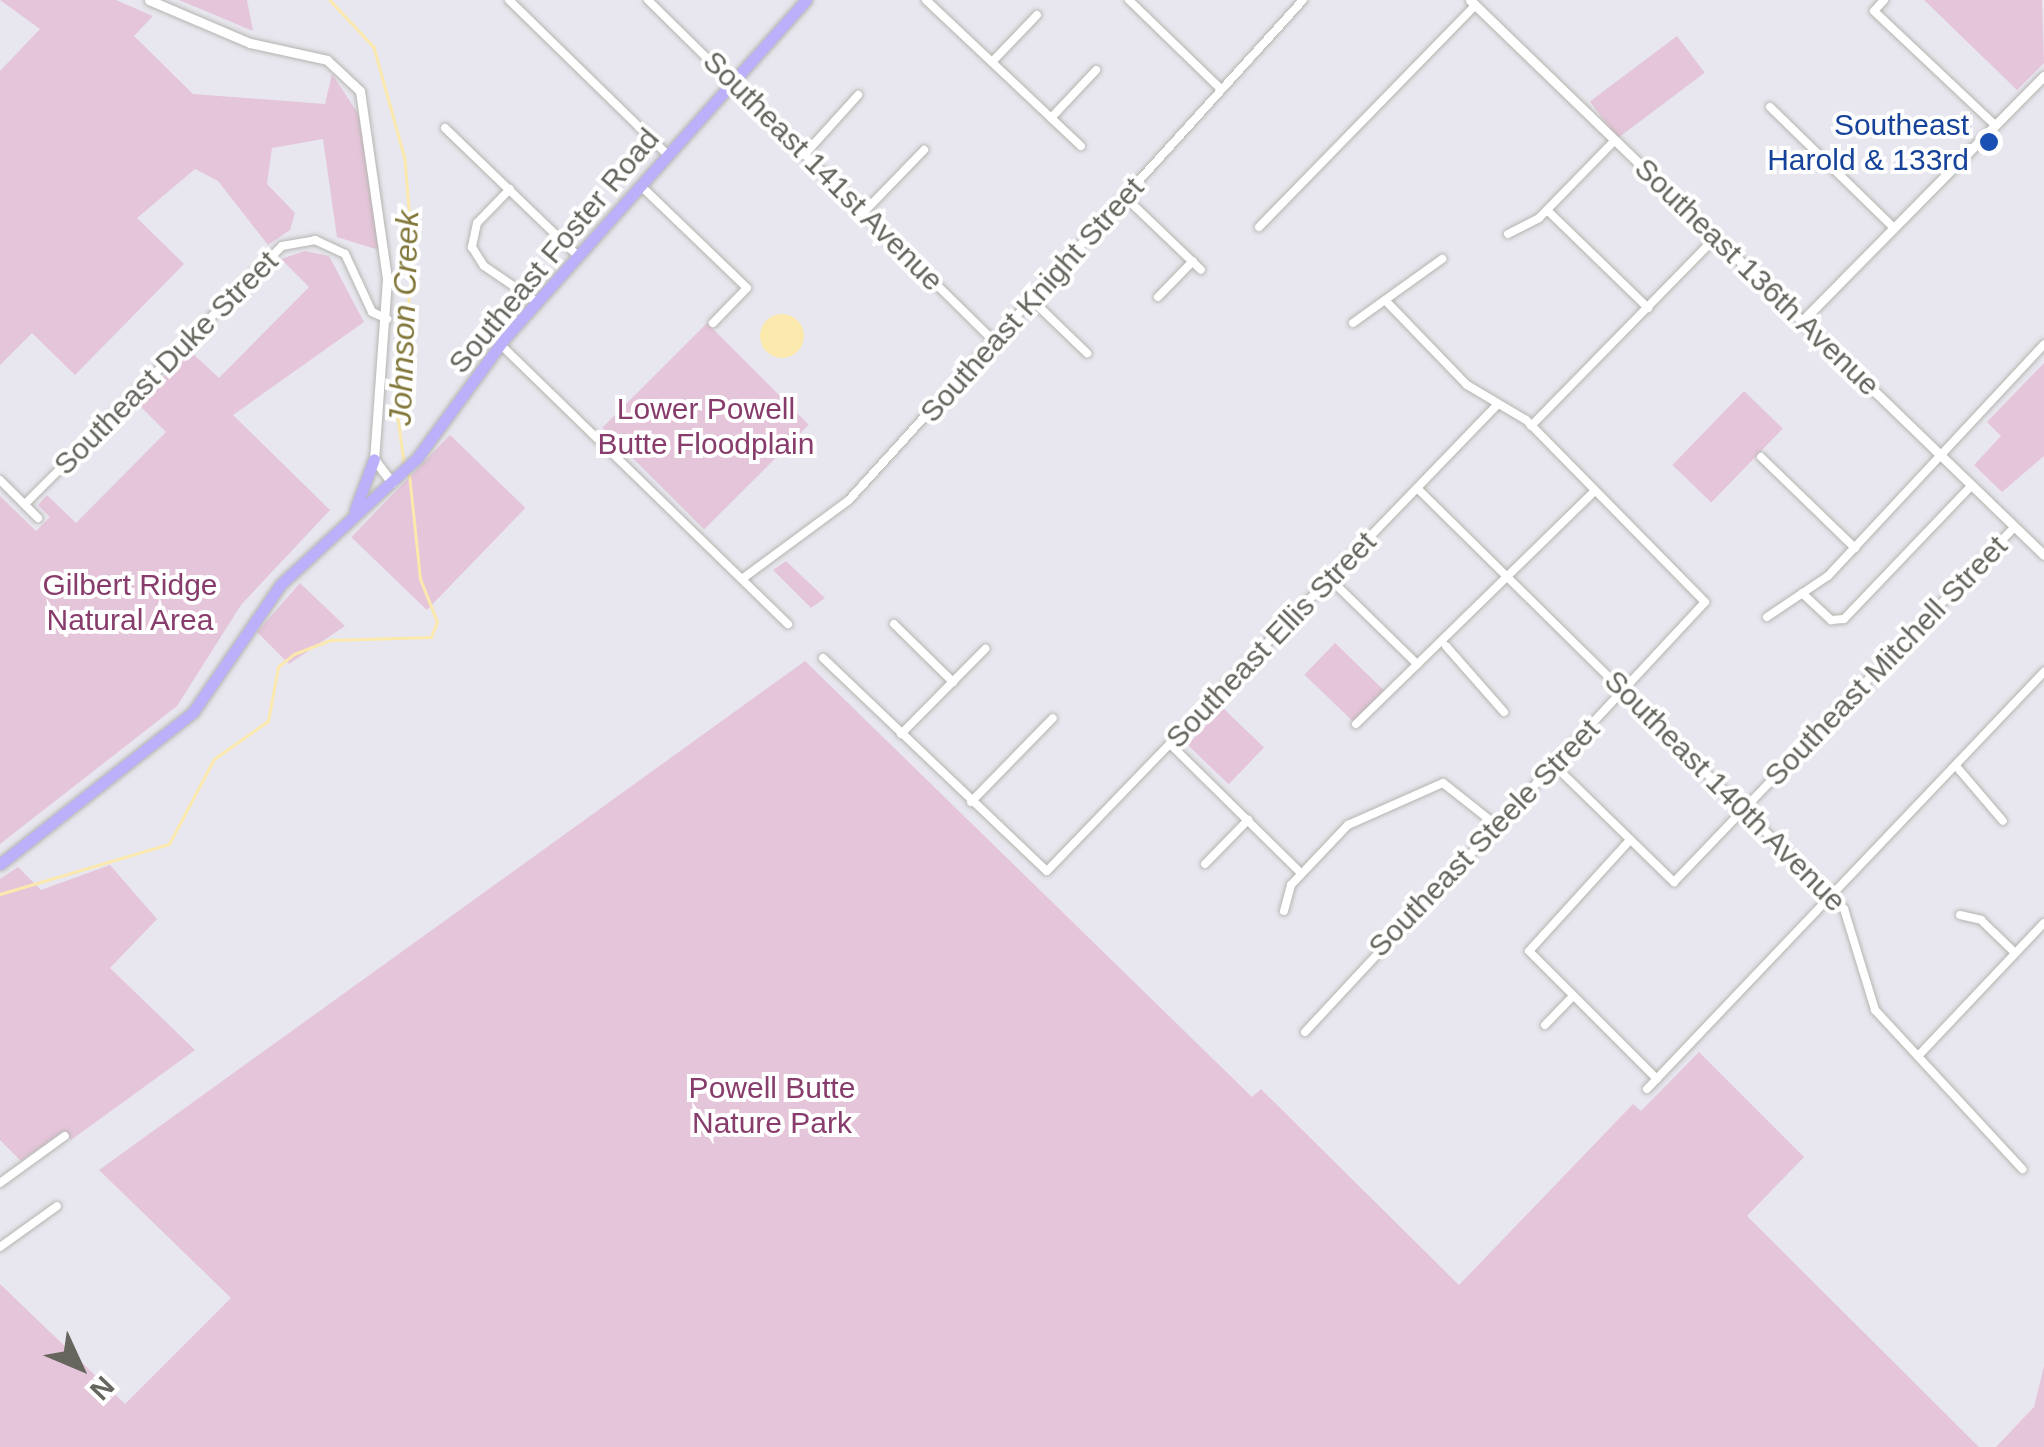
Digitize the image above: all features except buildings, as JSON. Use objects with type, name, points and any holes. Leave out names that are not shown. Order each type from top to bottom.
[{"type":"main road","name":"Southeast Foster Road","points":[[0,864],[182,723],[255,615],[426,447],[500,344],[806,0]]},
{"type":"main road","points":[[351,518],[374,459]]},
{"type":"street","points":[[148,0],[250,43],[326,60],[355,82],[372,125],[386,319],[374,459],[395,480]]},
{"type":"street","points":[[510,0],[668,155]]},
{"type":"street","name":"Southeast 141st Avenue","points":[[648,0],[996,343]]},
{"type":"street","points":[[1129,0],[1220,88]]},
{"type":"street","name":"Southeast Knight Street","points":[[742,579],[849,500],[1034,302],[1220,88],[1303,0]]},
{"type":"street","points":[[1884,0],[1874,11],[1995,125]]},
{"type":"street","points":[[933,2],[1081,146]]},
{"type":"street","points":[[1259,227],[1473,3]]},
{"type":"street","name":"Southeast 136th Avenue","points":[[1473,3],[2044,555]]},
{"type":"street","points":[[992,62],[1037,14]]},
{"type":"street","points":[[1051,118],[1096,70]]},
{"type":"street","points":[[1802,321],[2044,76]]},
{"type":"street","points":[[804,154],[858,95]]},
{"type":"street","points":[[1770,107],[1894,228]]},
{"type":"street","points":[[446,128],[578,256]]},
{"type":"street","points":[[1508,234],[1547,210],[1615,140]]},
{"type":"street","points":[[863,213],[924,150]]},
{"type":"street","points":[[640,186],[747,288],[713,324]]},
{"type":"street","points":[[510,188],[477,223],[472,246],[484,266],[537,302]]},
{"type":"street","points":[[1125,197],[1200,270]]},
{"type":"street","points":[[1547,210],[1648,308]]},
{"type":"street","points":[[1531,426],[1716,237]]},
{"type":"street","name":"Southeast Duke Street","points":[[25,504],[269,254],[315,240],[352,261],[369,306],[386,319]]},
{"type":"street","points":[[1353,324],[1442,259]]},
{"type":"street","points":[[1158,297],[1193,260]]},
{"type":"street","points":[[1356,724],[1416,664],[1446,646],[1595,491],[1531,426],[1497,405],[1385,300]]},
{"type":"street","points":[[1034,302],[1088,353]]},
{"type":"street","points":[[500,344],[788,624]]},
{"type":"street","points":[[1767,617],[1856,548],[1938,452],[2044,344]]},
{"type":"street","name":"Southeast Ellis Street","points":[[971,802],[1044,872],[1497,405]]},
{"type":"street","points":[[1761,457],[1856,548]]},
{"type":"street","points":[[0,480],[38,518]]},
{"type":"street","points":[[1802,592],[1831,620],[1844,619],[1972,485]]},
{"type":"street","name":"Southeast 140th Avenue","points":[[1416,488],[1832,896],[1858,935],[1875,1010],[1920,1054],[2022,1169]]},
{"type":"street","name":"Southeast Steele Street","points":[[1305,1032],[1705,602],[1595,491]]},
{"type":"street","name":"Southeast Mitchell Street","points":[[1630,840],[1674,882],[2015,527]]},
{"type":"street","points":[[1330,578],[1416,664]]},
{"type":"street","points":[[894,624],[953,682]]},
{"type":"street","points":[[1446,646],[1504,712]]},
{"type":"street","points":[[902,734],[986,649]]},
{"type":"street","points":[[824,658],[971,802],[1053,718]]},
{"type":"street","points":[[1648,1089],[2044,672]]},
{"type":"street","points":[[1170,745],[1302,873]]},
{"type":"street","points":[[1554,766],[1630,840],[1529,949],[1572,997],[1657,1079]]},
{"type":"street","points":[[1956,766],[2002,822]]},
{"type":"street","points":[[1284,911],[1302,873],[1356,820],[1452,782],[1496,825]]},
{"type":"street","points":[[1205,864],[1248,820]]},
{"type":"street","points":[[1960,915],[1981,920],[2016,953]]},
{"type":"street","points":[[1920,1054],[2044,923]]},
{"type":"street","points":[[1546,1024],[1572,997]]},
{"type":"street","points":[[0,1183],[65,1136]]},
{"type":"street","points":[[0,1247],[57,1206]]},
{"type":"green space","points":[[0,0],[116,0],[153,16],[134,36],[193,94],[325,104],[332,74],[359,115],[379,250],[337,237],[323,139],[272,148],[267,184],[295,213],[290,230],[268,245],[218,181],[195,169],[137,218],[184,264],[75,375],[32,333],[0,365],[0,71],[40,29]]},
{"type":"green space","points":[[179,0],[247,0],[253,31]]},
{"type":"green space","points":[[1924,0],[2042,0],[2044,63],[2017,90]]},
{"type":"green space","points":[[1677,36],[1705,73],[1618,138],[1590,102]]},
{"type":"green space","name":"Gilbert Ridge Natural Area","points":[[305,251],[329,256],[364,322],[233,415],[330,510],[241,605],[177,706],[0,844],[0,496],[36,531],[50,517],[38,505],[47,495],[76,523],[166,432],[137,403],[189,350],[219,378],[309,287],[281,259]]},
{"type":"green space","name":"Lower Powell Butte Floodplain","points":[[707,323],[809,425],[704,529],[602,428]]},
{"type":"green space","points":[[2044,363],[2044,456],[2002,492],[1974,465],[2001,436],[1987,422]]},
{"type":"green space","points":[[1744,391],[1783,429],[1711,503],[1672,465]]},
{"type":"green space","name":"Lower Powell Butte Floodplain","points":[[450,435],[526,508],[427,610],[351,537]]},
{"type":"green space","points":[[786,561],[825,598],[811,608],[773,570]]},
{"type":"green space","points":[[300,583],[345,626],[289,664],[257,632]]},
{"type":"green space","points":[[1335,643],[1385,691],[1354,723],[1304,675]]},
{"type":"green space","name":"Powell Butte Nature Park","points":[[805,661],[1252,1097],[1261,1089],[1459,1285],[1633,1104],[1641,1111],[1699,1052],[1804,1157],[1747,1216],[1979,1447],[0,1447],[0,1284],[125,1404],[231,1298],[99,1170]]},
{"type":"green space","points":[[1223,708],[1264,748],[1229,784],[1188,745]]},
{"type":"green space","points":[[110,865],[157,919],[110,968],[195,1050],[71,1140],[62,1132],[21,1161],[0,1140],[0,879],[18,867],[41,890]]},
{"type":"green space","points":[[2044,1366],[2044,1447],[1996,1447],[2034,1407]]},
{"type":"shaded area","points":[[782,314],[798,320],[804,336],[798,352],[782,358],[766,352],[760,336],[766,320]]},
{"type":"waterway","name":"Johnson Creek","points":[[330,0],[374,47],[405,159],[413,258],[398,418],[404,462]]},
{"type":"waterway","name":"Johnson Creek","points":[[0,894],[169,844],[214,759],[268,721],[278,667],[294,654],[331,640],[431,637],[437,622],[420,579],[409,474]]},
{"type":"place","name":"Southeast Harold & 133rd","points":[[1989,142]]}]
